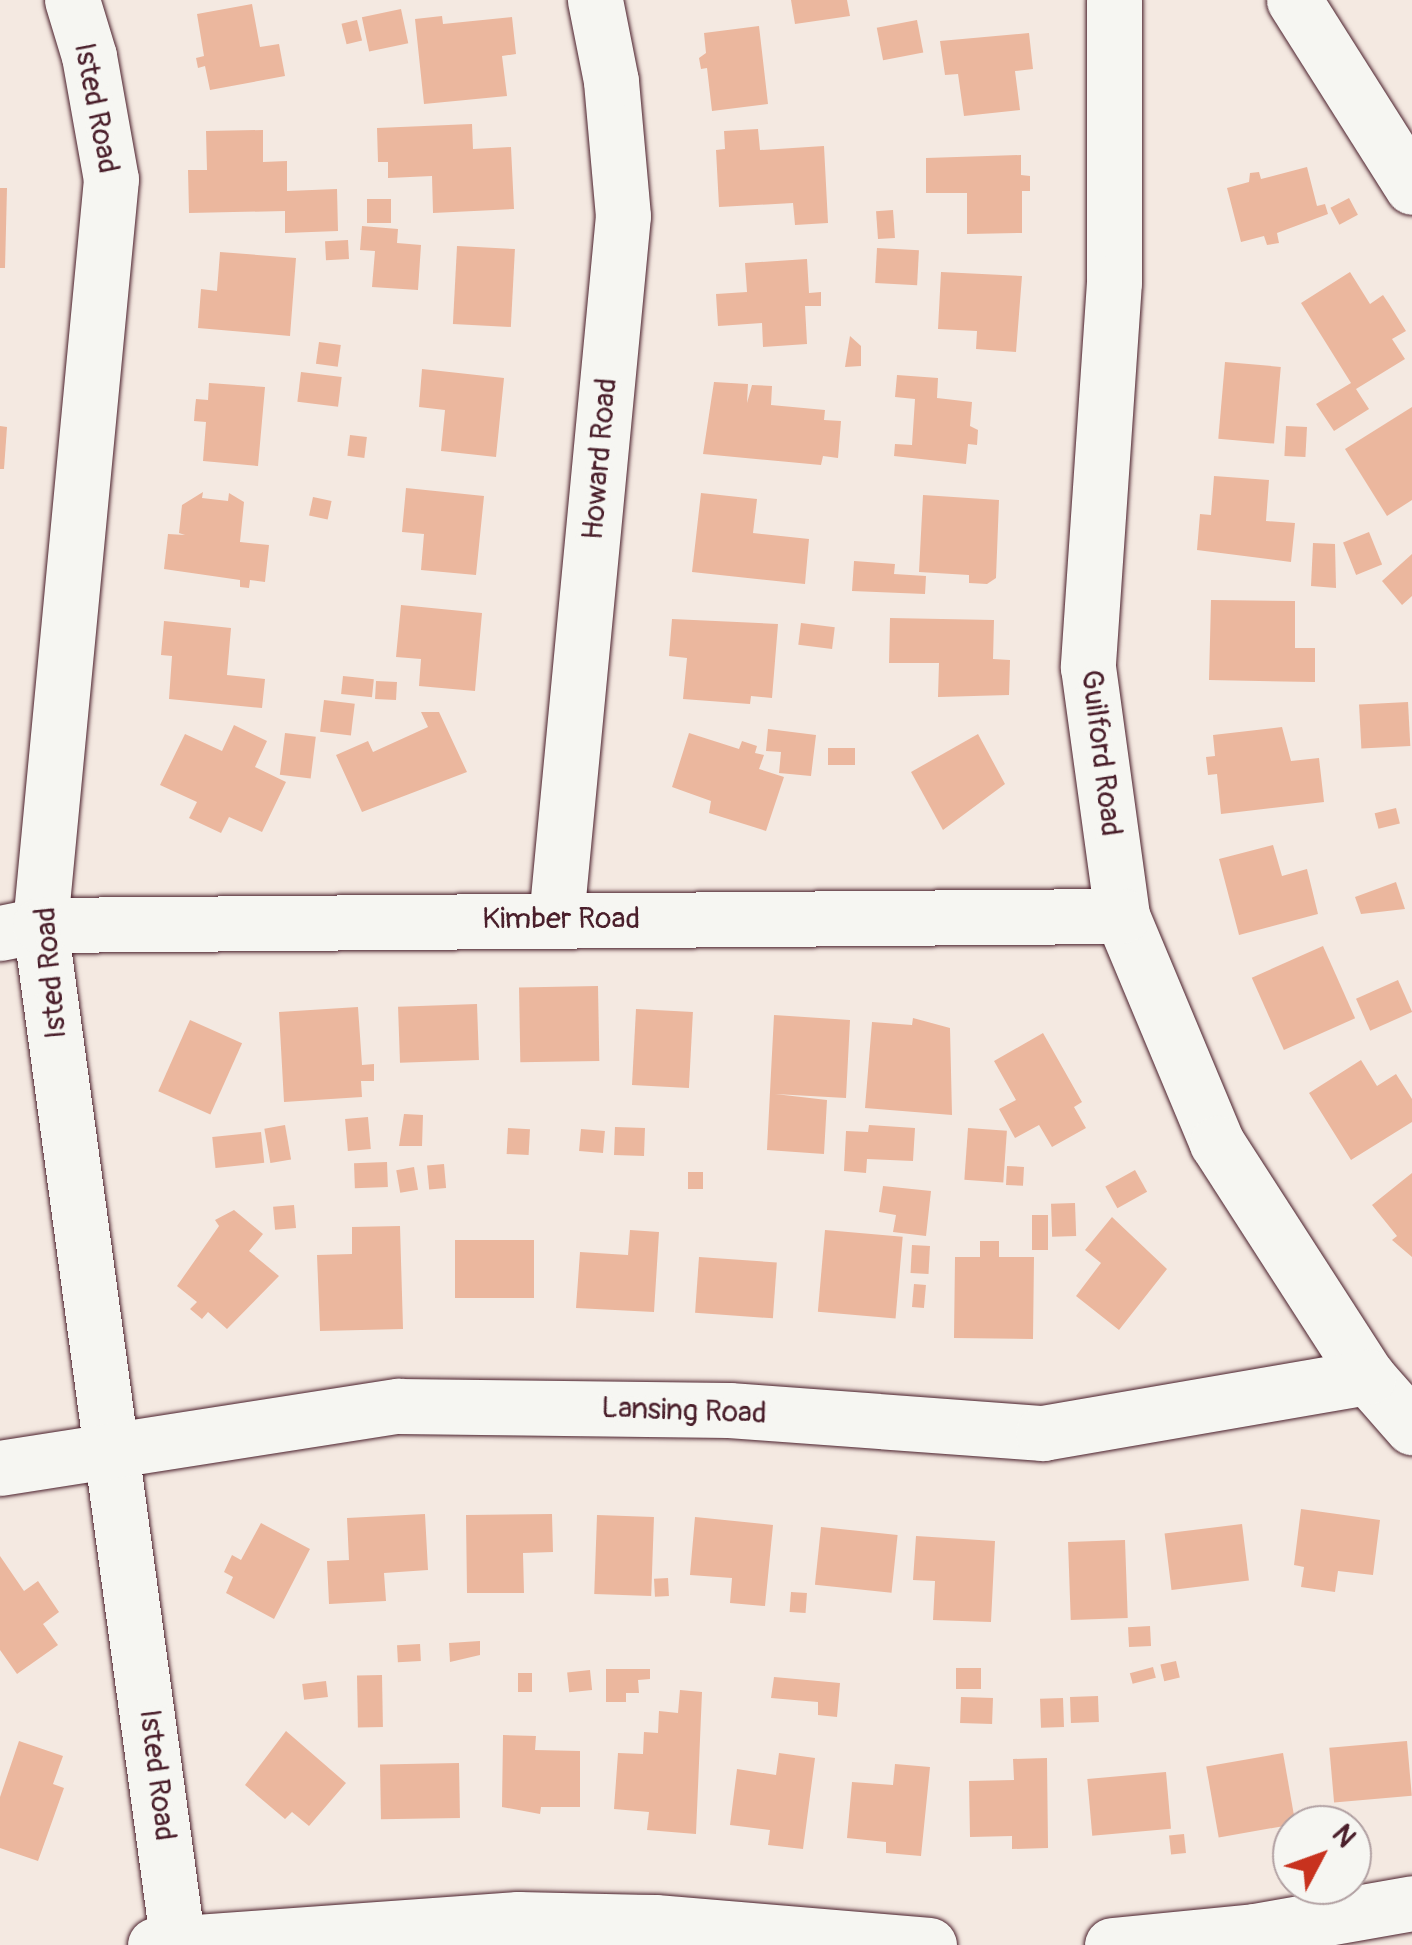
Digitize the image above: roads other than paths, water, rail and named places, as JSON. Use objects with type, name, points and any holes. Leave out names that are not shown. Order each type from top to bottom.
[{"type":"street","name":"Isted Road","points":[[72,0],[90,56],[111,179],[20,928],[115,1447],[170,1944]]},
{"type":"street","name":"Howard Road","points":[[556,919],[623,216],[612,81],[595,0]]},
{"type":"street","points":[[1294,0],[1412,187]]},
{"type":"street","name":"Guilford Road","points":[[1128,9],[1088,668],[1122,916],[1217,1142],[1368,1377],[1412,1427]]},
{"type":"street","name":"Kimber Road","points":[[20,928],[556,919],[1122,916]]},
{"type":"street","name":"Lansing Road","points":[[0,1468],[115,1447],[398,1406],[730,1410],[1043,1433],[1368,1377]]},
{"type":"street","points":[[1112,1945],[1254,1931],[1412,1903]]},
{"type":"street","points":[[170,1944],[518,1919],[654,1922],[929,1945]]}]
